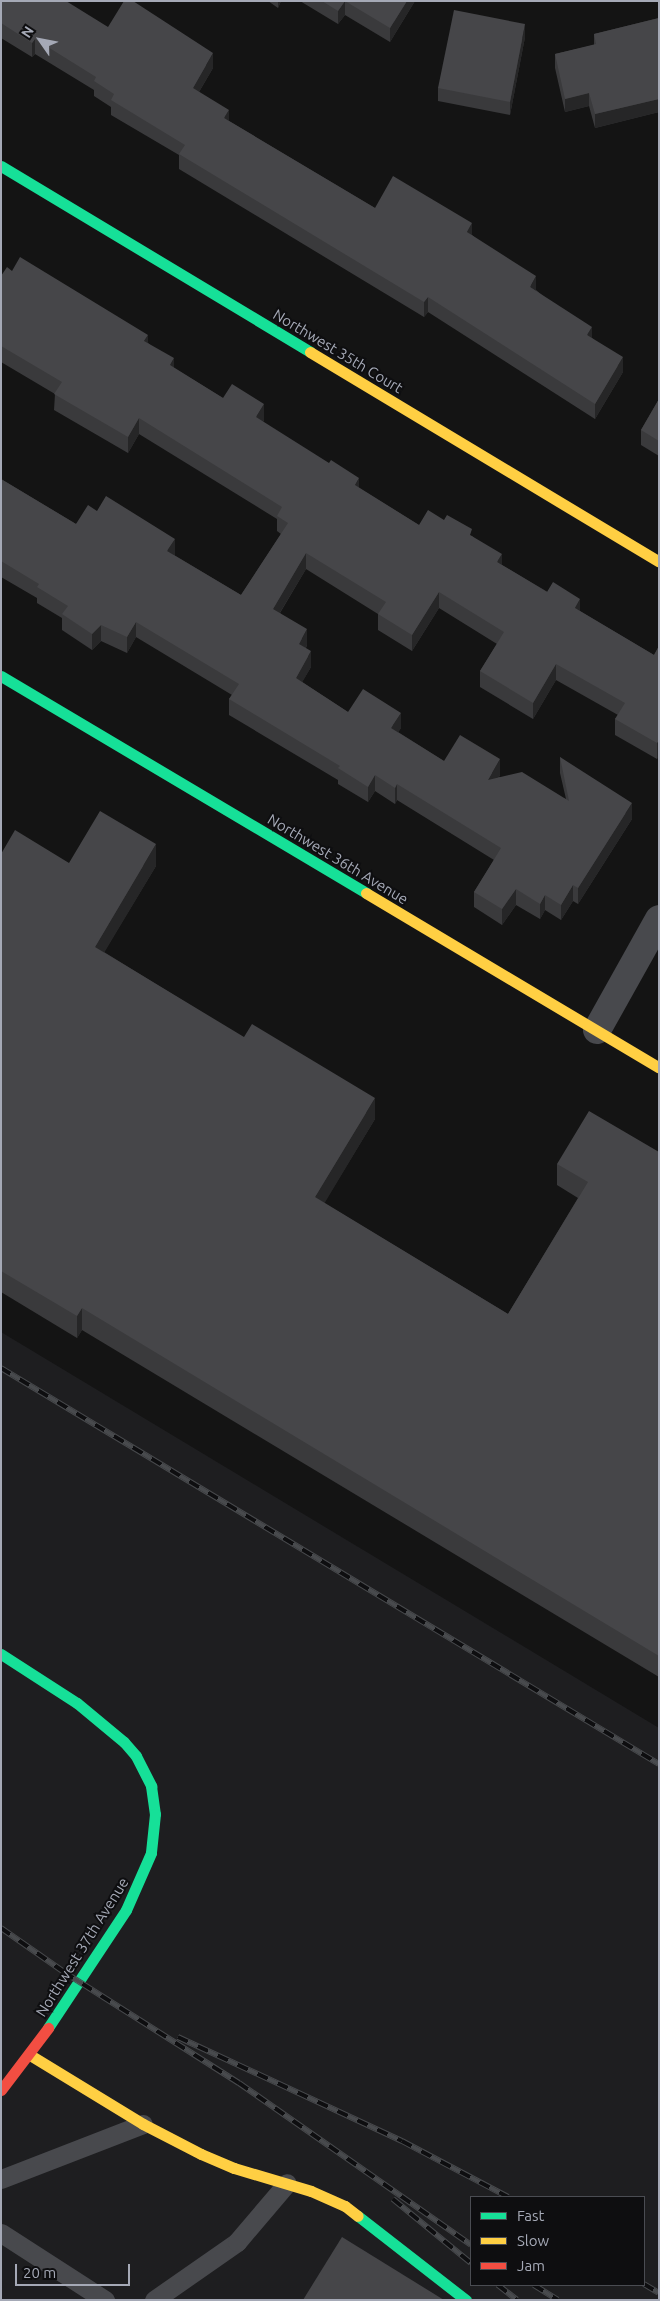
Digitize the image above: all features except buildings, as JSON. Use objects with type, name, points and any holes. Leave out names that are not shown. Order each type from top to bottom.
[{"type":"street","name":"Northwest 35th Court","points":[[1,166],[659,562]]},
{"type":"street","name":"Northwest 36th Avenue","points":[[1,676],[659,1068]]},
{"type":"street","points":[[597,1030],[659,918]]},
{"type":"street","name":"Northwest 37th Avenue","points":[[1,1654],[77,1703],[124,1742],[136,1756],[152,1786],[155,1814],[151,1853],[135,1895],[30,2055],[1,2090]]},
{"type":"street","points":[[30,2055],[143,2124],[234,2168],[286,2183],[345,2206],[466,2300]]},
{"type":"lane","points":[[1,2179],[143,2124]]},
{"type":"lane","points":[[154,2300],[237,2242],[286,2183]]},
{"type":"lane","points":[[1,2233],[105,2300]]},
{"type":"shaded area","points":[[1,1332],[659,1728],[659,2300],[1,2300]]},
{"type":"railway","points":[[1,1368],[659,1764]]},
{"type":"railway","points":[[1,1928],[64,1972],[239,2083],[470,2244]]},
{"type":"railway","points":[[178,2037],[402,2141],[506,2196]]},
{"type":"railway","points":[[393,2199],[470,2262]]},
{"type":"railway","points":[[645,2285],[659,2293]]},
{"type":"railway","points":[[499,2286],[517,2300]]},
{"type":"railway","points":[[536,2286],[558,2300]]},
{"type":"traffic: fast","points":[[1,166],[310,352]]},
{"type":"traffic: fast","points":[[1,676],[366,893]]},
{"type":"traffic: fast","points":[[1,1654],[77,1703],[124,1742],[136,1756],[151,1786],[155,1814],[151,1853],[126,1910],[48,2028]]},
{"type":"traffic: fast","points":[[358,2216],[466,2300]]},
{"type":"traffic: slow","points":[[310,352],[659,562]]},
{"type":"traffic: slow","points":[[366,893],[659,1068]]},
{"type":"traffic: slow","points":[[30,2055],[143,2124],[201,2154],[234,2168],[311,2191],[345,2206],[358,2216]]},
{"type":"traffic: jam","points":[[1,2090],[48,2028]]}]
